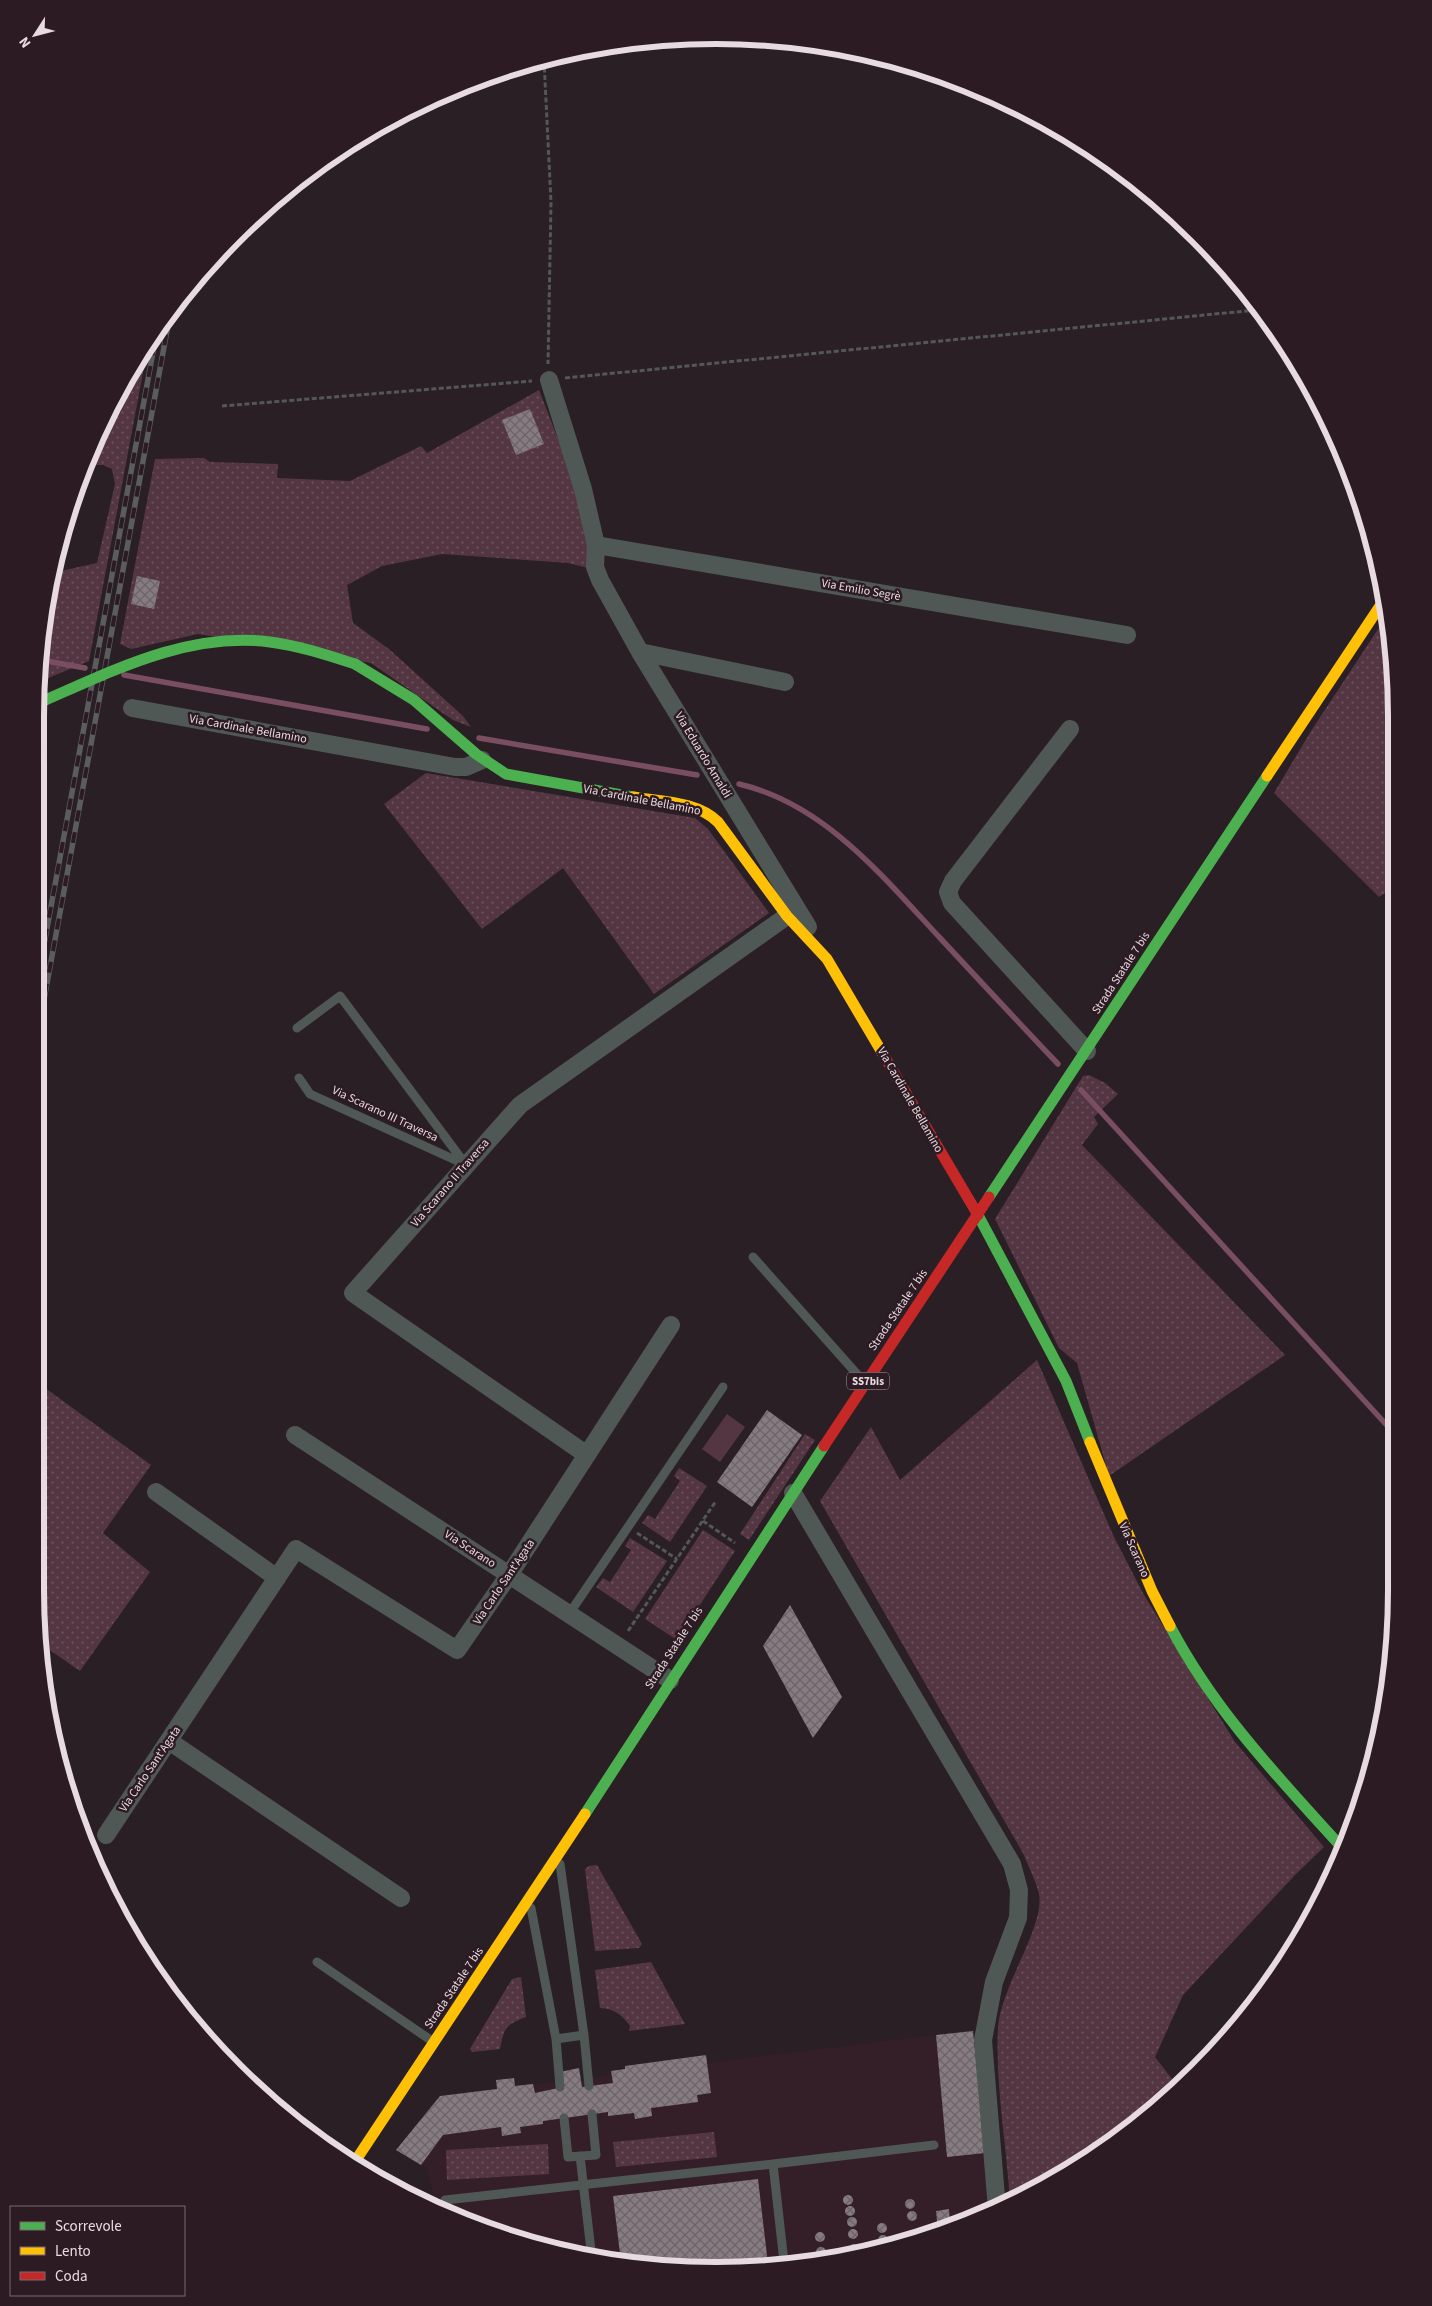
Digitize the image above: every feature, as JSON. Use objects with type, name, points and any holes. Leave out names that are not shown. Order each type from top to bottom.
[{"type":"street","name":"Via Eduardo Amaldi","points":[[549,380],[583,489],[596,545],[595,567],[600,580],[640,652],[827,959]]},
{"type":"street","name":"Via Emilio Segrè","points":[[596,545],[1127,635]]},
{"type":"street","name":"Strada Statale 7 bis","points":[[357,2158],[529,1900],[752,1555],[1379,608]]},
{"type":"street","points":[[44,701],[159,652],[222,640],[274,641],[327,653],[355,664],[406,694],[432,714],[482,760]]},
{"type":"street","points":[[640,652],[785,682]]},
{"type":"street","name":"Via Cardinale Bellamino","points":[[132,708],[454,767],[466,766],[482,760],[506,774],[696,808],[710,814],[787,916],[827,959],[978,1215]]},
{"type":"street","points":[[1070,728],[954,881],[948,892],[952,903],[1087,1051]]},
{"type":"street","name":"Via Scarano II Traversa","points":[[587,1455],[353,1293],[520,1105],[787,916]]},
{"type":"street","name":"Via Scarano","points":[[978,1215],[1066,1381],[1119,1515],[1152,1590],[1188,1660],[1244,1739],[1338,1844]]},
{"type":"street","name":"Via Carlo Sant'Agata","points":[[106,1835],[296,1549],[457,1650],[509,1575],[671,1325]]},
{"type":"street","name":"Via Scarano","points":[[295,1435],[670,1680]]},
{"type":"street","points":[[156,1492],[278,1578]]},
{"type":"street","points":[[793,1493],[1012,1864],[1020,1890],[1018,1918],[994,1982],[984,2040],[995,2201]]},
{"type":"street","points":[[169,1741],[401,1898]]},
{"type":"lane","points":[[297,1028],[340,996],[466,1165]]},
{"type":"lane","name":"Via Scarano III Traversa","points":[[299,1078],[310,1094],[466,1165]]},
{"type":"lane","points":[[753,1257],[865,1384]]},
{"type":"lane","points":[[569,1614],[723,1387]]},
{"type":"lane","points":[[558,1854],[584,2035],[589,2086]]},
{"type":"lane","points":[[529,1900],[556,2039],[560,2087]]},
{"type":"lane","points":[[317,1962],[434,2043]]},
{"type":"lane","points":[[556,2039],[584,2035]]},
{"type":"lane","points":[[564,2118],[568,2158],[596,2155],[592,2114]]},
{"type":"lane","points":[[445,2200],[934,2145]]},
{"type":"lane","points":[[580,2156],[591,2250]]},
{"type":"lane","points":[[773,2164],[784,2258]]},
{"type":"path","points":[[544,66],[551,202],[549,380]]},
{"type":"path","points":[[222,406],[549,380],[1251,310]]},
{"type":"path","points":[[617,1646],[716,1501]]},
{"type":"path","points":[[702,1521],[752,1555]]},
{"type":"path","points":[[628,1527],[677,1559]]},
{"type":"shaded area","points":[[145,363],[89,661],[45,679],[50,628],[60,571],[97,563],[115,484],[112,469],[103,465],[93,465],[113,419]]},
{"type":"shaded area","points":[[539,390],[582,501],[588,534],[588,568],[568,563],[442,554],[382,566],[347,585],[353,623],[389,649],[463,716],[471,727],[453,720],[371,663],[198,634],[131,649],[120,644],[155,459],[204,458],[210,462],[278,464],[277,478],[350,481],[421,446],[427,453]]},
{"type":"shaded area","points":[[1381,624],[1386,667],[1384,670],[1387,672],[1388,891],[1379,897],[1274,793],[1311,731]]},
{"type":"shaded area","points":[[426,773],[695,818],[708,829],[769,913],[654,994],[563,868],[482,929],[384,804]]},
{"type":"shaded area","points":[[1089,1075],[1105,1083],[1118,1094],[1094,1117],[1098,1124],[1082,1145],[1285,1355],[1109,1476],[1077,1363],[1059,1348],[995,1219],[1083,1076]]},
{"type":"shaded area","points":[[1037,1360],[1114,1537],[1144,1595],[1235,1742],[1324,1847],[1295,1875],[1183,1995],[1155,2057],[1174,2081],[1125,2123],[1089,2149],[1052,2172],[1010,2195],[998,2072],[998,2028],[1006,1995],[1035,1923],[1039,1908],[1038,1889],[1024,1855],[820,1501],[871,1427],[900,1480]]},
{"type":"shaded area","points":[[44,1387],[151,1465],[103,1533],[150,1572],[80,1671],[47,1648],[44,1590]]},
{"type":"shaded area","points":[[727,1414],[745,1427],[720,1462],[702,1449]]},
{"type":"shaded area","points":[[805,1434],[815,1440],[749,1540],[740,1534]]},
{"type":"shaded area","points":[[679,1468],[707,1486],[670,1542],[642,1523],[648,1515],[655,1519],[680,1481],[674,1476]]},
{"type":"shaded area","points":[[703,1530],[735,1551],[677,1640],[645,1619]]},
{"type":"shaded area","points":[[630,1538],[667,1561],[633,1612],[596,1587],[603,1578],[610,1582],[631,1550],[625,1546]]},
{"type":"shaded area","points":[[597,1865],[642,1944],[639,1948],[595,1951],[585,1869],[589,1866]]},
{"type":"shaded area","points":[[651,1962],[685,2024],[629,2031],[630,2026],[621,2015],[614,2011],[600,2008],[595,1970]]},
{"type":"shaded area","points":[[521,1977],[526,2017],[514,2022],[507,2028],[500,2049],[472,2052],[470,2049],[512,1979]]},
{"type":"shaded area","points":[[975,2030],[988,2204],[932,2227],[890,2239],[847,2249],[760,2261],[672,2261],[585,2249],[500,2227],[435,2200],[427,2168],[396,2150],[440,2096]]},
{"type":"shaded area","points":[[714,2132],[717,2157],[616,2167],[613,2142]]},
{"type":"shaded area","points":[[548,2144],[549,2174],[447,2180],[446,2150]]},
{"type":"building","points":[[530,409],[544,444],[516,455],[502,420]]},
{"type":"building","points":[[137,576],[160,581],[154,609],[131,604]]},
{"type":"building","points":[[767,1410],[802,1435],[752,1507],[717,1482]]},
{"type":"building","points":[[790,1605],[842,1697],[813,1738],[763,1646]]},
{"type":"building","points":[[973,2031],[985,2153],[947,2157],[936,2035]]},
{"type":"building","points":[[706,2055],[711,2093],[697,2095],[698,2102],[651,2108],[652,2116],[635,2119],[634,2113],[608,2116],[608,2112],[543,2121],[543,2124],[520,2127],[521,2133],[502,2136],[501,2127],[443,2135],[421,2165],[396,2150],[440,2096],[497,2089],[496,2080],[514,2078],[515,2086],[533,2084],[535,2093],[563,2087],[560,2072],[579,2068],[582,2087],[613,2083],[611,2071],[625,2069],[625,2066]]},
{"type":"building","points":[[758,2179],[768,2260],[672,2261],[620,2255],[613,2196]]},
{"type":"building","points":[[846,2195],[850,2195],[853,2200],[852,2204],[846,2205],[843,2202],[843,2198]]},
{"type":"building","points":[[908,2199],[912,2199],[915,2204],[914,2208],[908,2209],[905,2206],[905,2202]]},
{"type":"building","points":[[848,2206],[852,2206],[855,2211],[854,2215],[848,2216],[845,2213],[845,2209]]},
{"type":"building","points":[[949,2209],[950,2220],[937,2225],[936,2211]]},
{"type":"building","points":[[910,2211],[914,2211],[917,2216],[916,2220],[910,2221],[907,2218],[907,2214]]},
{"type":"building","points":[[850,2217],[854,2217],[857,2222],[856,2226],[850,2227],[847,2224],[847,2220]]},
{"type":"building","points":[[880,2223],[884,2223],[887,2228],[886,2232],[880,2233],[877,2230],[877,2226]]},
{"type":"building","points":[[851,2229],[855,2229],[858,2234],[857,2238],[851,2239],[848,2236],[848,2232]]},
{"type":"building","points":[[818,2232],[822,2232],[825,2237],[824,2241],[818,2242],[815,2239],[815,2235]]},
{"type":"building","points":[[881,2235],[885,2235],[888,2238],[878,2242],[878,2238]]},
{"type":"building","points":[[854,2244],[857,2247],[849,2248]]},
{"type":"building","points":[[819,2247],[823,2247],[826,2252],[816,2254],[816,2250]]},
{"type":"waterway","points":[[46,661],[85,668]]},
{"type":"waterway","points":[[124,675],[427,729]]},
{"type":"waterway","points":[[479,738],[697,775]]},
{"type":"waterway","points":[[739,784],[770,794],[799,808],[825,825],[850,846],[897,891],[1058,1064]]},
{"type":"waterway","points":[[1081,1090],[1388,1427]]},
{"type":"railway","points":[[44,1000],[167,329]]},
{"type":"railway","points":[[44,945],[154,348]]},
{"type":"traffic: fast","points":[[44,701],[152,656],[210,642],[240,640],[270,642],[303,648],[355,664]]},
{"type":"traffic: fast","points":[[355,664],[414,700],[476,754],[506,774],[633,797]]},
{"type":"traffic: fast","points":[[989,1197],[1267,776]]},
{"type":"traffic: fast","points":[[978,1215],[1066,1381],[1090,1442]]},
{"type":"traffic: fast","points":[[585,1814],[824,1446]]},
{"type":"traffic: fast","points":[[1170,1626],[1207,1687],[1228,1716],[1273,1771],[1338,1844]]},
{"type":"traffic: slow","points":[[1267,776],[1379,608]]},
{"type":"traffic: slow","points":[[633,797],[689,806],[700,810],[718,822],[787,916],[827,959],[883,1054]]},
{"type":"traffic: slow","points":[[1090,1442],[1152,1591],[1170,1626]]},
{"type":"traffic: slow","points":[[357,2158],[585,1814]]},
{"type":"traffic: jam","points":[[883,1054],[978,1215]]},
{"type":"traffic: jam","points":[[824,1446],[989,1197]]}]
